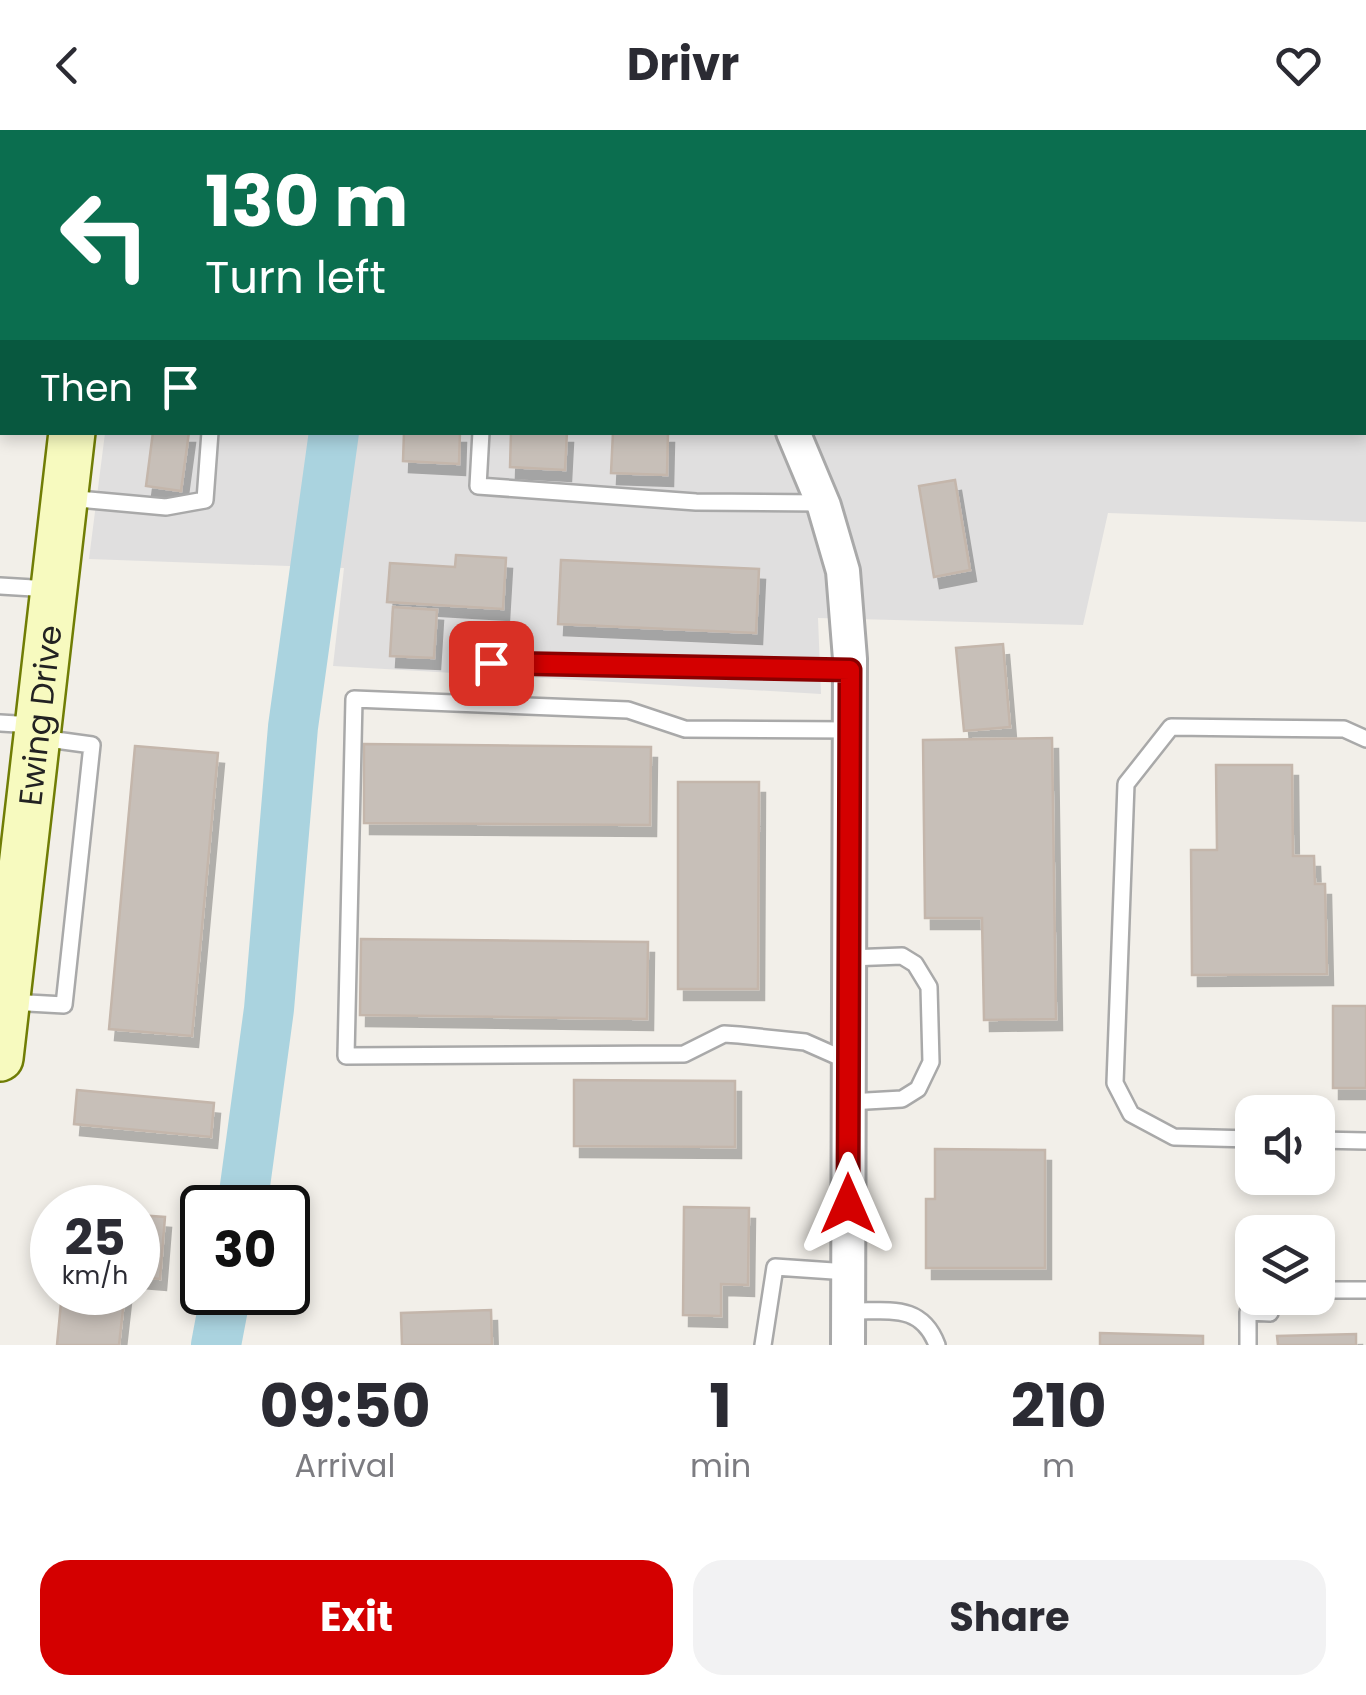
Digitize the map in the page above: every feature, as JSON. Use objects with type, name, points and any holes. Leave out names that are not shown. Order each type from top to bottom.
[{"type":"main road","name":"Ewing Drive","points":[[0,1058],[25,728],[54,590],[72,435]]},
{"type":"street","points":[[794,435],[823,503],[842,571],[850,670],[848,1345]]},
{"type":"lane","points":[[64,498],[166,507],[205,500],[210,435]]},
{"type":"lane","points":[[481,435],[478,486],[696,502],[823,503]]},
{"type":"lane","points":[[0,586],[54,590]]},
{"type":"lane","points":[[491,663],[850,670]]},
{"type":"lane","points":[[849,1062],[805,1042],[724,1034],[684,1054],[346,1056],[354,700],[628,710],[685,728],[850,730]]},
{"type":"lane","points":[[1235,1139],[1174,1137],[1131,1114],[1115,1084],[1126,784],[1171,727],[1344,730],[1366,739]]},
{"type":"lane","points":[[849,1102],[902,1099],[918,1089],[931,1062],[929,987],[916,964],[902,956],[850,958]]},
{"type":"lane","points":[[1335,1140],[1366,1141]]},
{"type":"lane","points":[[762,1345],[775,1268],[848,1272]]},
{"type":"lane","points":[[1335,1290],[1366,1290]]},
{"type":"lane","points":[[848,1311],[912,1313],[927,1324],[937,1345]]},
{"type":"lane","points":[[1248,1315],[1248,1345]]},
{"type":"shaded area","points":[[105,435],[1366,435],[1366,522],[1108,513],[1083,625],[818,618],[821,694],[333,666],[344,568],[89,559]]},
{"type":"building","points":[[153,435],[189,435],[181,491],[146,486]]},
{"type":"building","points":[[404,435],[460,435],[459,464],[403,461]]},
{"type":"building","points":[[511,435],[567,435],[565,470],[510,467]]},
{"type":"building","points":[[613,435],[668,435],[667,475],[611,473]]},
{"type":"building","points":[[955,480],[970,570],[934,577],[919,486]]},
{"type":"building","points":[[456,555],[506,558],[503,609],[387,602],[390,563],[455,567]]},
{"type":"building","points":[[561,560],[759,569],[756,633],[558,624]]},
{"type":"building","points":[[393,607],[437,610],[434,658],[390,656]]},
{"type":"building","points":[[1003,644],[1010,727],[964,731],[956,648]]},
{"type":"building","points":[[1052,738],[1056,1019],[984,1020],[982,918],[925,918],[923,740]]},
{"type":"building","points":[[364,744],[651,747],[650,825],[364,823]]},
{"type":"building","points":[[135,746],[218,753],[192,1036],[109,1029]]},
{"type":"building","points":[[1216,765],[1292,765],[1293,856],[1314,856],[1315,884],[1325,884],[1327,974],[1192,975],[1191,850],[1217,850]]},
{"type":"building","points":[[678,782],[759,782],[758,989],[678,989]]},
{"type":"building","points":[[361,939],[648,942],[647,1019],[360,1015]]},
{"type":"building","points":[[1333,1006],[1366,1006],[1366,1088],[1333,1088]]},
{"type":"building","points":[[574,1080],[735,1081],[735,1147],[574,1146]]},
{"type":"building","points":[[77,1090],[214,1103],[211,1137],[74,1124]]},
{"type":"building","points":[[935,1149],[1045,1150],[1045,1268],[926,1268],[926,1199],[935,1199]]},
{"type":"building","points":[[684,1207],[749,1208],[748,1285],[721,1284],[721,1316],[683,1315]]},
{"type":"building","points":[[160,1217],[165,1217],[160,1279]]},
{"type":"building","points":[[491,1310],[492,1345],[402,1345],[401,1313]]},
{"type":"building","points":[[60,1315],[122,1315],[119,1345],[57,1345]]},
{"type":"building","points":[[1100,1333],[1203,1336],[1203,1345],[1100,1345]]},
{"type":"building","points":[[1356,1334],[1356,1345],[1278,1345],[1277,1336]]},
{"type":"waterway","points":[[245,1185],[269,1009],[293,727],[334,435]]},
{"type":"waterway","points":[[216,1345],[222,1315]]},
{"type":"route","points":[[491,663],[850,670],[848,1204]]}]
